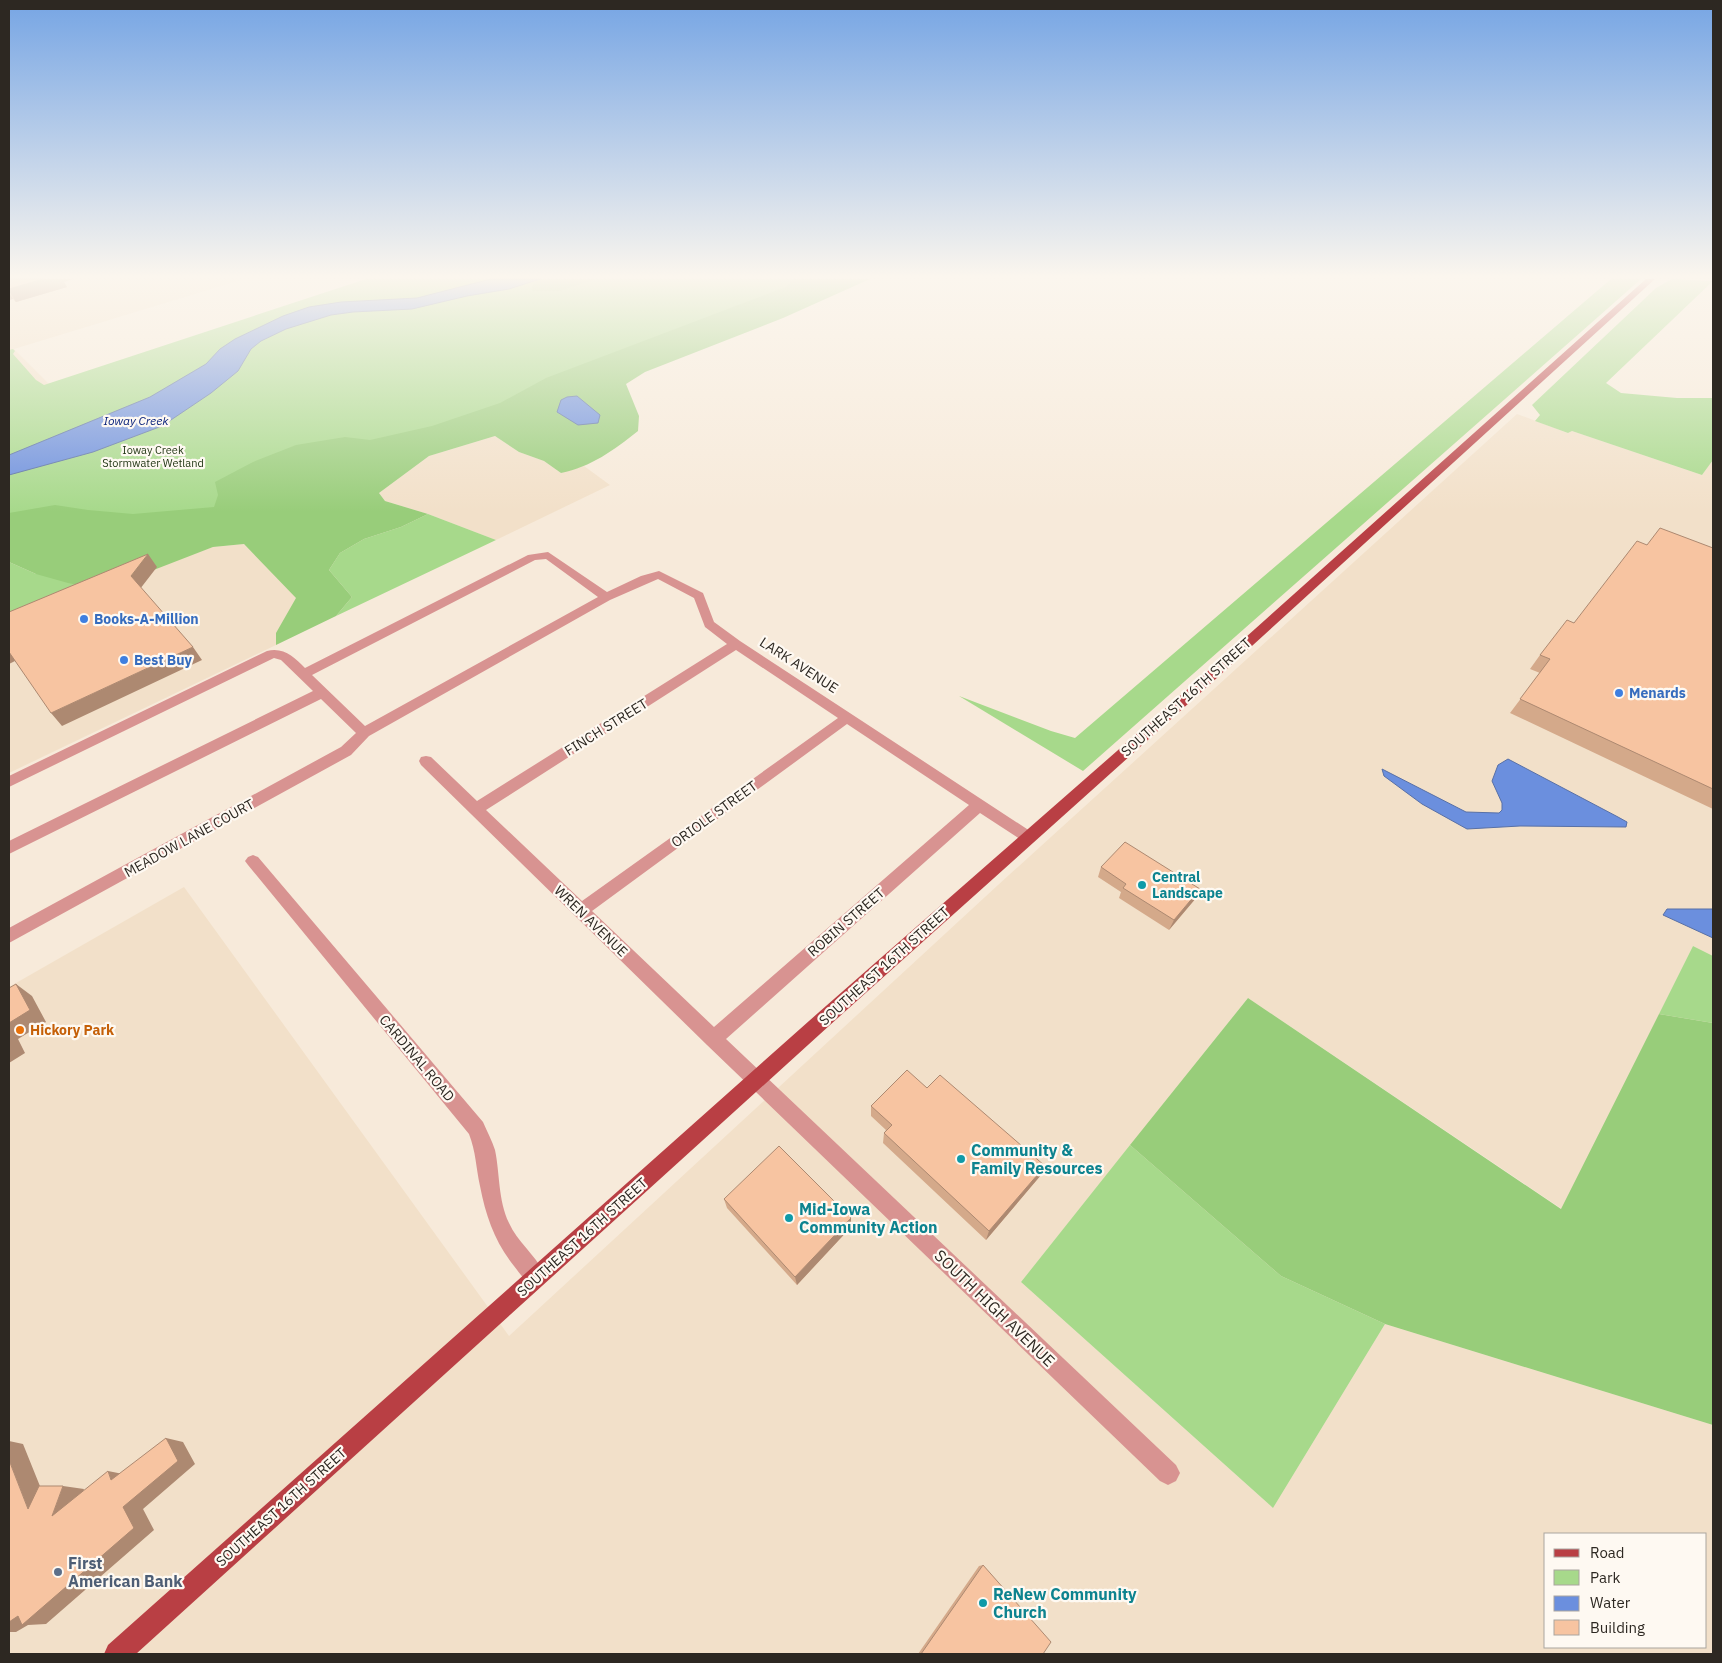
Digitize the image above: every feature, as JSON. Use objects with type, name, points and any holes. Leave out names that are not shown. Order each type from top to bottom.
[{"type":"main road","name":"SOUTHEAST 16TH STREET","points":[[117,1654],[1028,837],[1203,684],[1565,357]]},
{"type":"street","points":[[303,674],[532,557],[548,555],[606,597]]},
{"type":"street","name":"LARK AVENUE","points":[[606,597],[645,579],[659,575],[685,588],[699,596],[709,624],[736,644],[1028,837]]},
{"type":"street","name":"MEADOW LANE COURT","points":[[9,936],[346,751],[364,733],[606,597]]},
{"type":"street","name":"FINCH STREET","points":[[475,809],[736,644]]},
{"type":"street","points":[[9,782],[272,654],[285,656],[364,733]]},
{"type":"street","points":[[9,848],[322,692]]},
{"type":"street","name":"ORIOLE STREET","points":[[580,911],[848,717]]},
{"type":"street","name":"WREN AVENUE","points":[[426,761],[756,1080]]},
{"type":"street","name":"ROBIN STREET","points":[[713,1038],[979,805]]},
{"type":"street","name":"CARDINAL ROAD","points":[[253,862],[476,1128],[486,1150],[489,1186],[499,1225],[510,1245],[536,1278]]},
{"type":"street","name":"SOUTH HIGH AVENUE","points":[[756,1080],[1168,1473]]},
{"type":"shaded area","points":[[9,357],[22,357],[49,384],[9,418]]},
{"type":"shaded area","points":[[1517,414],[1568,433],[1572,431],[1702,475],[1713,460],[1713,956],[1693,946],[1562,1209],[1248,998],[1021,1282],[1273,1508],[1385,1324],[1713,1425],[1713,1654],[9,1654],[9,987],[184,887],[509,1336],[998,885]]},
{"type":"shaded area","points":[[495,436],[519,452],[544,461],[561,473],[584,466],[610,485],[496,540],[428,514],[385,501],[379,493],[429,456]]},
{"type":"shaded area","points":[[244,544],[297,598],[277,633],[276,645],[9,773],[9,629],[141,573],[213,547]]},
{"type":"green space","name":"Ioway Creek Stormwater Wetland","points":[[9,357],[15,357],[36,380],[44,385],[130,357],[650,357],[9,629],[9,562],[36,574],[9,532]]},
{"type":"green space","points":[[602,357],[684,357],[645,372],[626,384],[639,416],[638,431],[611,451],[582,467],[561,473],[544,461],[519,452],[495,436],[429,456],[379,493],[385,501],[428,514],[401,527],[364,539],[340,553],[329,570],[352,597],[336,616],[276,645],[276,633],[296,598],[244,544],[213,547],[102,590],[36,574],[9,562],[9,513],[55,505],[133,514],[214,507],[218,495],[215,482],[253,462],[296,445],[345,437],[370,440],[432,426],[500,403],[546,378]]},
{"type":"green space","points":[[1520,357],[1553,357],[1083,771],[959,696],[1051,731],[1075,738]]},
{"type":"green space","points":[[1583,357],[1634,357],[1606,383],[1621,393],[1677,398],[1713,398],[1713,460],[1702,475],[1572,431],[1568,433],[1535,421],[1540,415],[1532,405]]},
{"type":"green space","points":[[428,514],[496,540],[336,616],[352,597],[329,570],[340,553],[364,539],[401,527]]},
{"type":"green space","points":[[1693,946],[1713,956],[1713,1023],[1659,1014]]},
{"type":"green space","points":[[1248,998],[1561,1209],[1659,1014],[1713,1023],[1713,1425],[1385,1324],[1281,1276],[1130,1145]]},
{"type":"green space","points":[[1130,1145],[1281,1276],[1385,1324],[1273,1508],[1021,1282]]},
{"type":"water","name":"Ioway Creek","points":[[213,357],[247,357],[238,371],[211,393],[162,426],[93,452],[9,475],[9,455],[150,397],[206,364]]},
{"type":"water","points":[[577,396],[600,415],[598,423],[578,425],[557,412],[561,400]]},
{"type":"water","points":[[1508,759],[1627,822],[1626,827],[1520,826],[1467,829],[1422,804],[1384,776],[1382,769],[1466,812],[1499,813],[1502,810],[1502,803],[1492,781],[1498,765]]},
{"type":"water","points":[[1667,909],[1713,909],[1713,938],[1663,915]]},
{"type":"building","name":"Menards","points":[[1660,528],[1713,548],[1713,789],[1520,699],[1550,659],[1540,655],[1567,620],[1574,623],[1637,541],[1647,545]]},
{"type":"building","points":[[148,554],[131,576],[193,647],[51,713],[9,652],[9,612]]},
{"type":"building","name":"Central Landscape","points":[[1125,842],[1200,889],[1174,920],[1123,888],[1126,884],[1101,867]]},
{"type":"building","points":[[16,984],[30,1010],[9,1023],[9,988]]},
{"type":"building","name":"Community & Family Resources","points":[[907,1070],[927,1088],[940,1075],[1045,1166],[989,1231],[884,1133],[892,1125],[871,1106]]},
{"type":"building","name":"Mid-Iowa Community Action","points":[[779,1146],[851,1218],[795,1277],[724,1199]]},
{"type":"building","name":"First American Bank","points":[[166,1438],[178,1461],[123,1507],[134,1528],[22,1625],[18,1616],[9,1622],[9,1460],[28,1509],[39,1486],[63,1486],[52,1516],[108,1471],[111,1480]]},
{"type":"building","name":"ReNew Community Church","points":[[983,1565],[1051,1642],[1043,1654],[921,1654]]},
{"type":"place","name":"Books-A-Million","points":[[84,619]]},
{"type":"place","name":"Best Buy","points":[[124,660]]},
{"type":"place","name":"Menards","points":[[1619,693]]},
{"type":"place","name":"Central Landscape","points":[[1142,885]]},
{"type":"place","name":"Hickory Park","points":[[20,1030]]},
{"type":"place","name":"Community & Family Resources","points":[[961,1159]]},
{"type":"place","name":"Mid-Iowa Community Action","points":[[789,1218]]},
{"type":"place","name":"First American Bank","points":[[58,1572]]},
{"type":"place","name":"ReNew Community Church","points":[[983,1603]]}]
